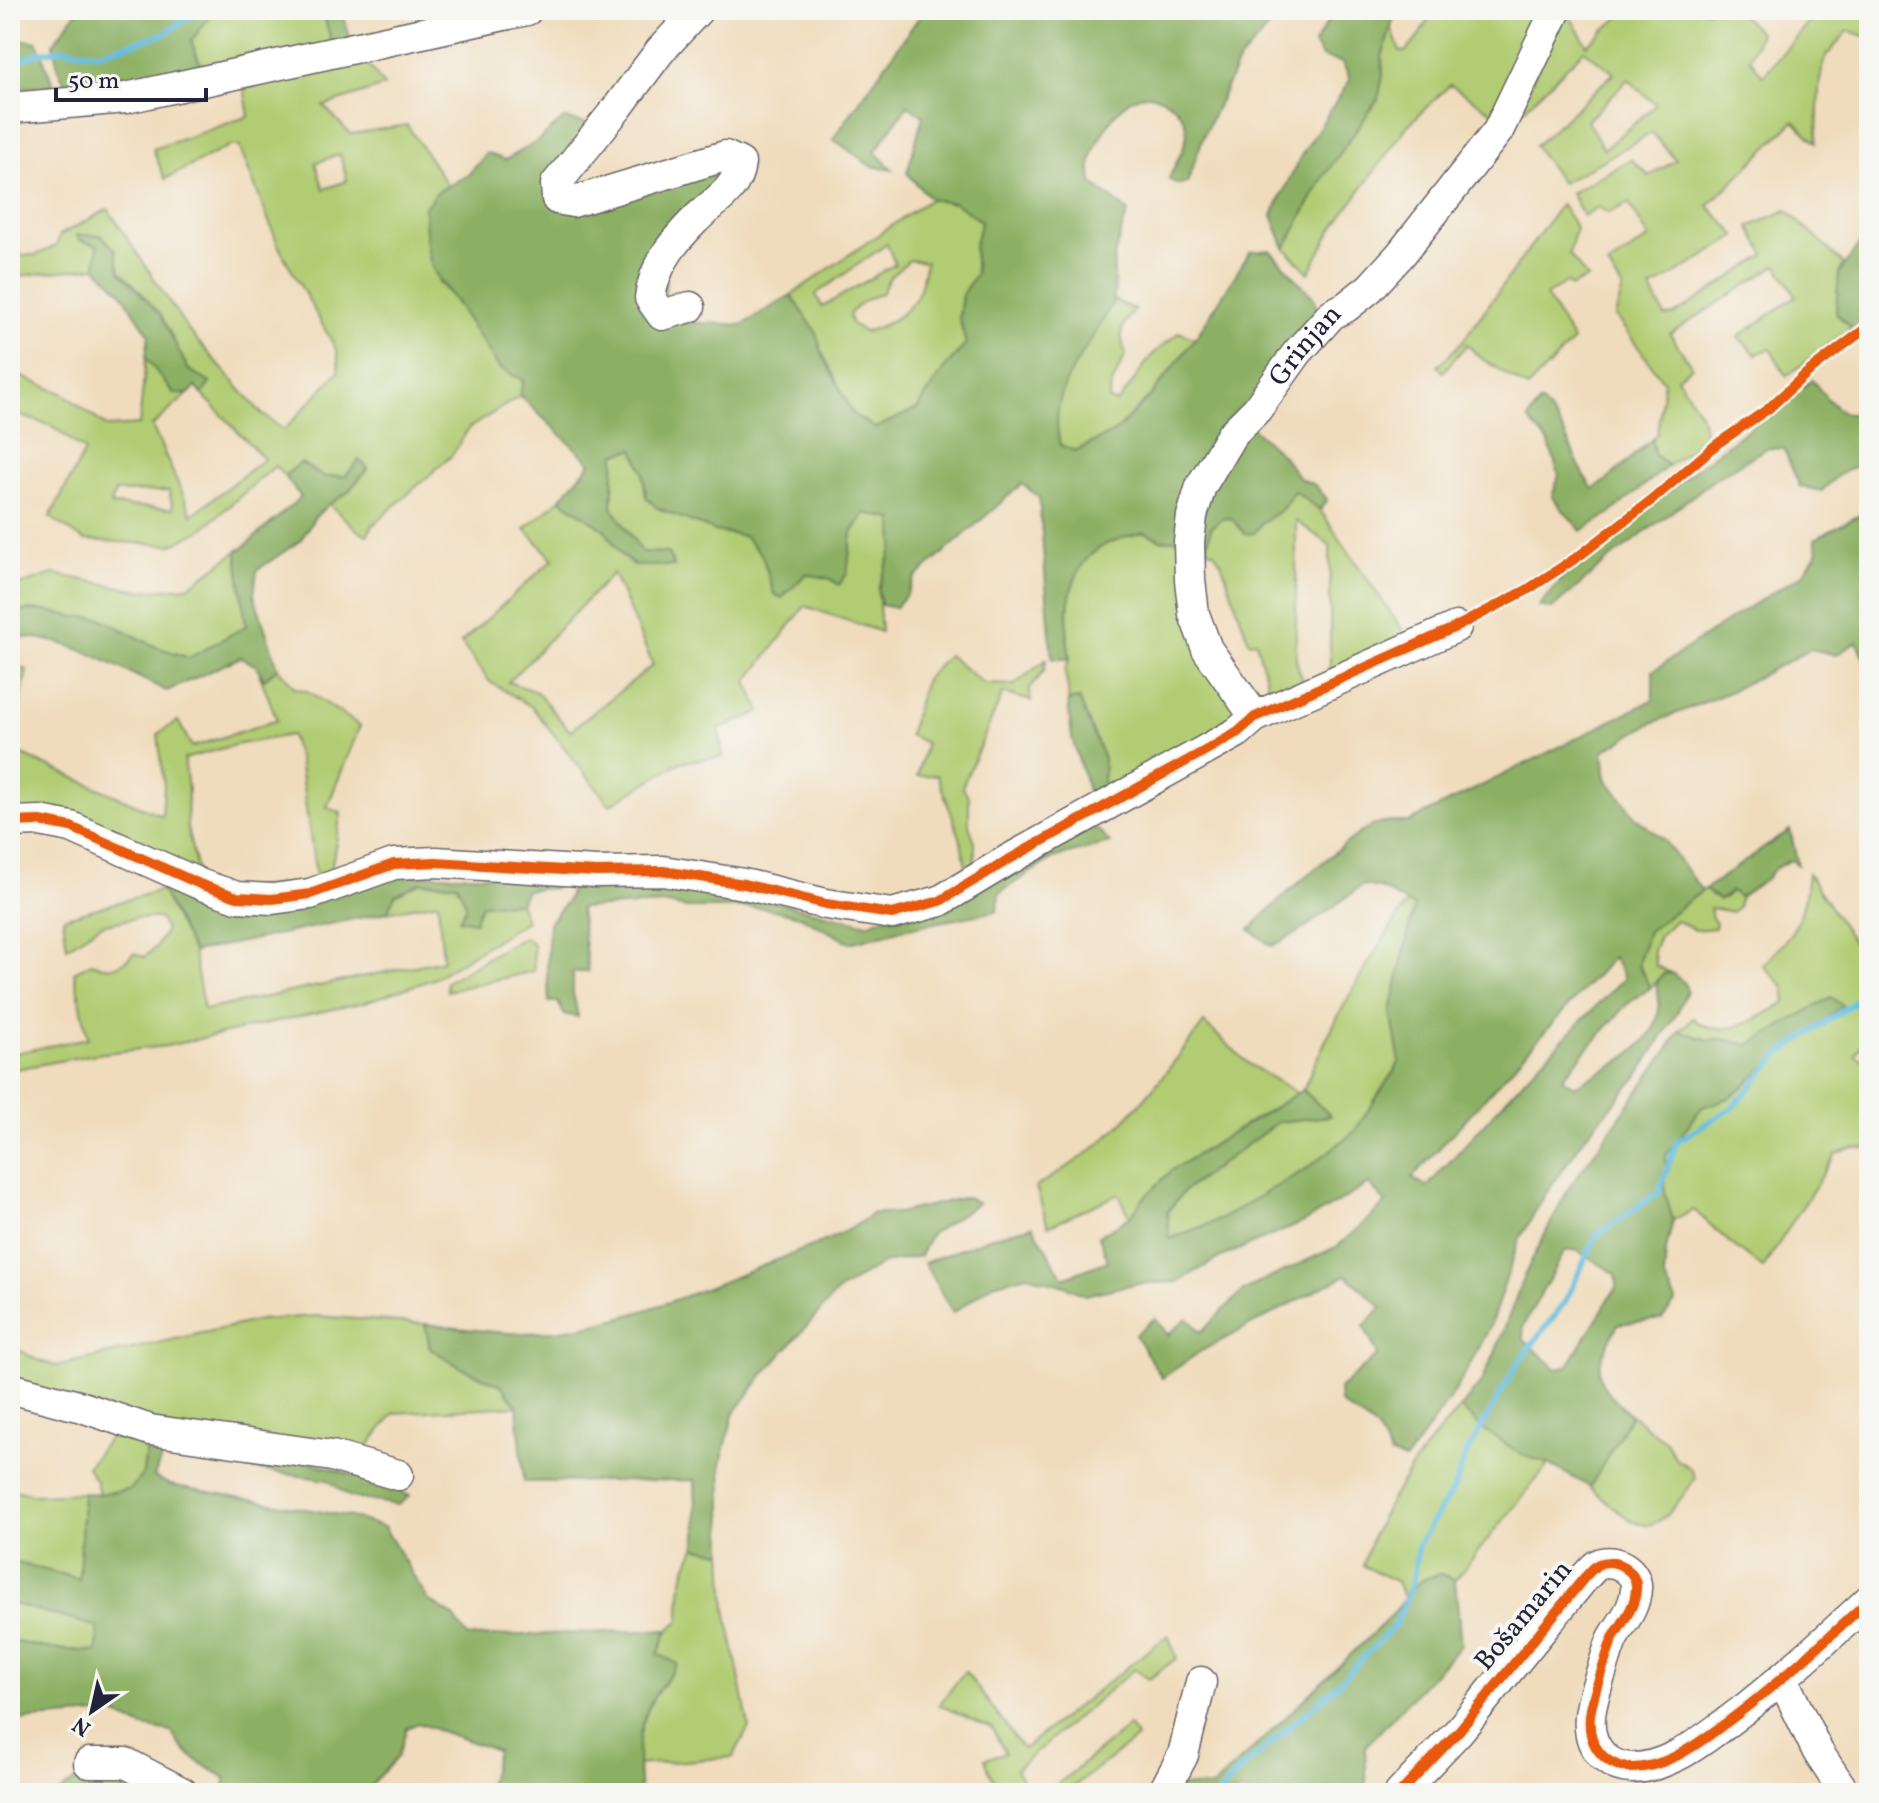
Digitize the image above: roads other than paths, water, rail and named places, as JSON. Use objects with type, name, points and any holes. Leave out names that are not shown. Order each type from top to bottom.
[{"type":"street","points":[[10,108],[126,98],[527,10]]},
{"type":"street","points":[[690,307],[662,315],[650,298],[653,277],[674,243],[739,179],[740,163],[725,156],[573,202],[557,199],[556,184],[660,51],[698,10]]},
{"type":"street","name":"Grinjan","points":[[1255,717],[1207,649],[1194,614],[1189,542],[1192,516],[1201,486],[1232,434],[1257,409],[1297,353],[1332,314],[1370,288],[1401,254],[1498,131],[1556,10]]},
{"type":"street","points":[[10,822],[40,821],[71,827],[202,885],[237,897],[272,899],[310,894],[394,864],[436,862],[596,872],[663,871],[892,914],[940,901],[1238,732],[1255,717],[1456,627]]},
{"type":"street","points":[[10,1388],[82,1407],[150,1430],[332,1456],[398,1475]]},
{"type":"street","name":"Bošamarin","points":[[1400,1793],[1458,1732],[1584,1578],[1598,1565],[1609,1563],[1621,1565],[1632,1574],[1637,1586],[1632,1608],[1612,1641],[1591,1702],[1591,1734],[1595,1746],[1605,1758],[1628,1769],[1642,1768]]},
{"type":"street","points":[[1619,1793],[1642,1768],[1675,1757],[1783,1680],[1869,1600]]},
{"type":"street","points":[[1783,1680],[1818,1752],[1845,1793]]},
{"type":"street","points":[[1163,1793],[1183,1755],[1201,1682]]},
{"type":"street","points":[[89,1763],[126,1763],[183,1793]]},
{"type":"waterway","points":[[10,65],[38,53],[64,49],[98,53],[164,34],[200,10]]},
{"type":"waterway","points":[[1220,1793],[1238,1772],[1334,1688],[1396,1624],[1413,1580],[1418,1545],[1454,1488],[1466,1454],[1518,1363],[1565,1302],[1596,1236],[1659,1192],[1677,1141],[1732,1108],[1780,1054],[1869,992]]}]
